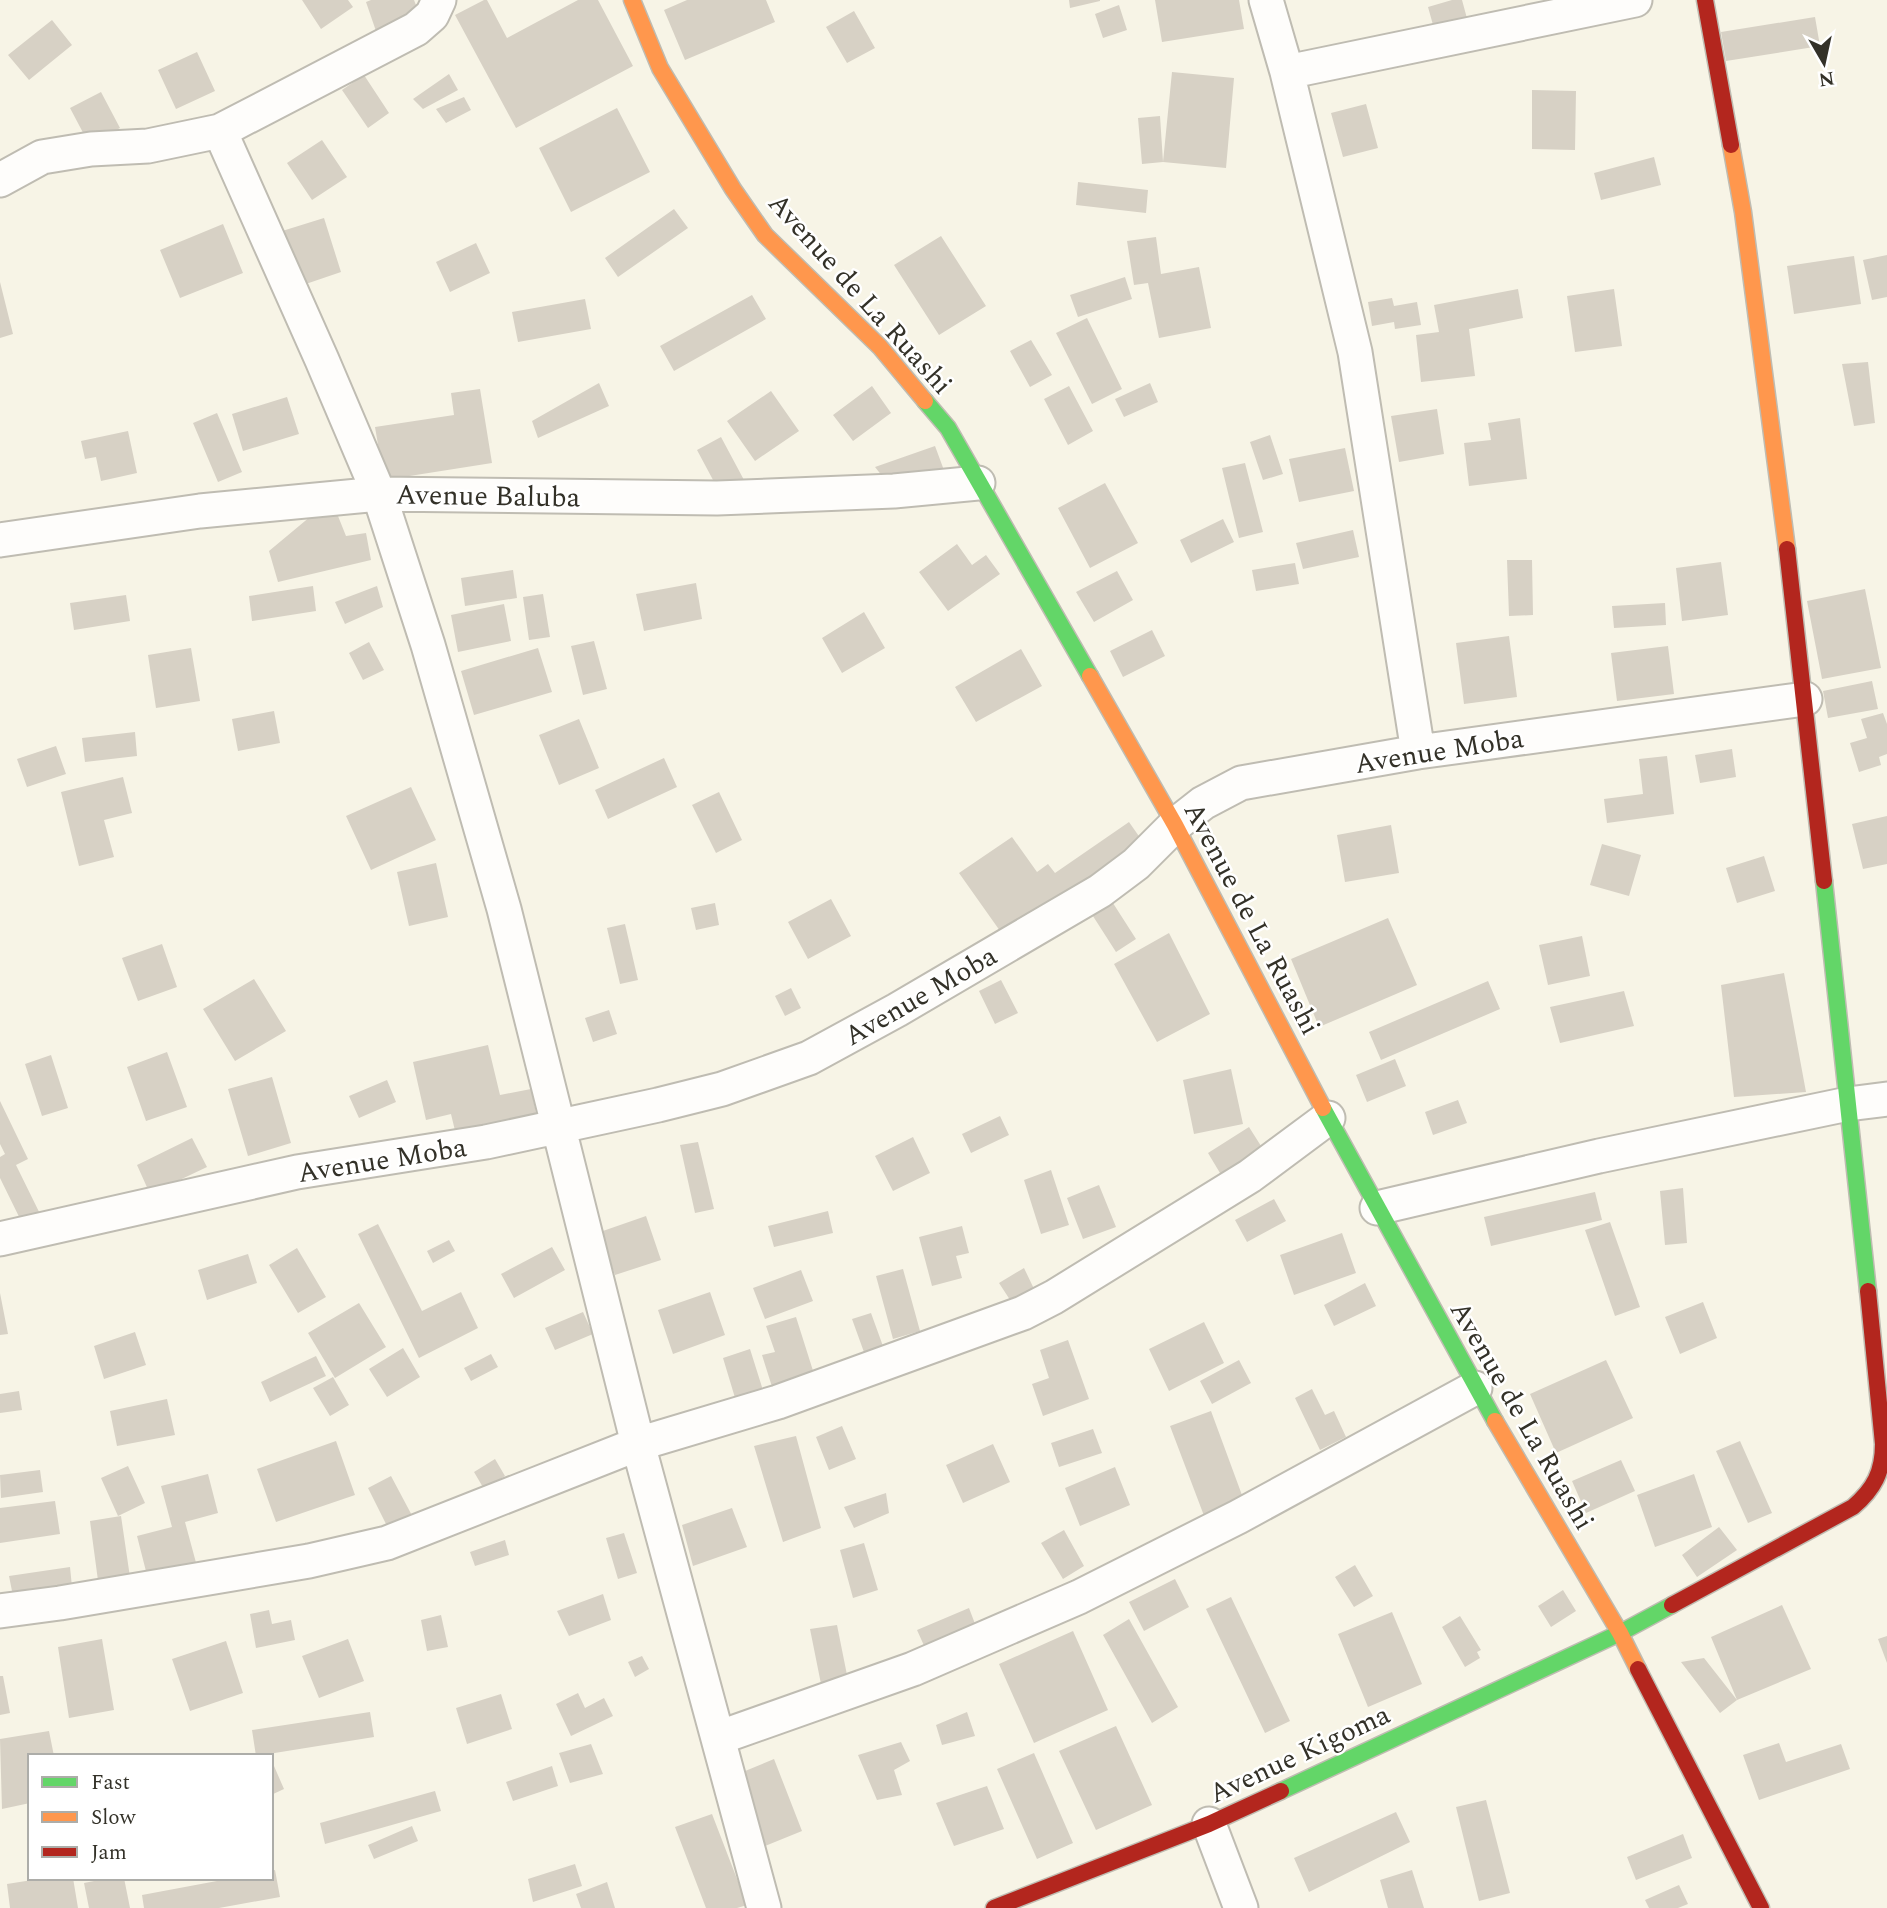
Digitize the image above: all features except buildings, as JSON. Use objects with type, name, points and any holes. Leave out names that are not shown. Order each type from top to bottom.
[{"type":"street","points":[[0,180],[42,157],[91,149],[148,146],[219,131],[416,29],[432,15],[439,0]]},
{"type":"street","name":"Avenue de La Ruashi","points":[[632,0],[660,68],[733,189],[765,235],[880,346],[948,428],[1175,825],[1328,1118],[1475,1388],[1620,1633],[1762,1908]]},
{"type":"street","points":[[1266,0],[1287,72],[1355,352],[1418,752]]},
{"type":"street","points":[[1287,72],[1635,0]]},
{"type":"street","name":"Avenue Kigoma","points":[[994,1908],[1209,1824],[1620,1633],[1866,1498],[1881,1478],[1885,1457],[1884,1415],[1805,699],[1743,212],[1705,0]]},
{"type":"street","points":[[219,131],[379,494],[428,645],[504,909],[638,1444],[764,1908]]},
{"type":"street","name":"Avenue Baluba","points":[[0,540],[200,511],[379,494],[717,498],[894,491],[978,483]]},
{"type":"street","name":"Avenue Moba","points":[[0,1239],[297,1172],[486,1142],[560,1127],[722,1089],[810,1058],[1100,891],[1136,864],[1175,825],[1203,803],[1241,783],[1418,752],[1805,699]]},
{"type":"street","points":[[1377,1208],[1599,1156],[1848,1104],[1887,1099]]},
{"type":"street","points":[[0,1611],[309,1561],[387,1543],[638,1444],[778,1402],[1023,1313],[1054,1297],[1250,1176],[1328,1118]]},
{"type":"street","points":[[718,1738],[913,1669],[1079,1597],[1238,1517],[1475,1388]]},
{"type":"street","points":[[1209,1824],[1241,1908]]},
{"type":"traffic: fast","points":[[925,401],[948,428],[1090,676]]},
{"type":"traffic: fast","points":[[1824,881],[1868,1291]]},
{"type":"traffic: fast","points":[[1323,1108],[1495,1421]]},
{"type":"traffic: fast","points":[[1281,1791],[1620,1633],[1672,1605]]},
{"type":"traffic: slow","points":[[632,0],[660,68],[733,189],[765,235],[880,347],[925,401]]},
{"type":"traffic: slow","points":[[1731,145],[1743,212],[1787,549]]},
{"type":"traffic: slow","points":[[1090,676],[1175,825],[1323,1108]]},
{"type":"traffic: slow","points":[[1495,1421],[1620,1633],[1638,1669]]},
{"type":"traffic: jam","points":[[1705,0],[1731,145]]},
{"type":"traffic: jam","points":[[1787,549],[1824,881]]},
{"type":"traffic: jam","points":[[1672,1605],[1853,1507],[1872,1487],[1879,1471],[1883,1444],[1868,1291]]},
{"type":"traffic: jam","points":[[1638,1669],[1761,1908]]},
{"type":"traffic: jam","points":[[994,1908],[1209,1824],[1281,1791]]}]
